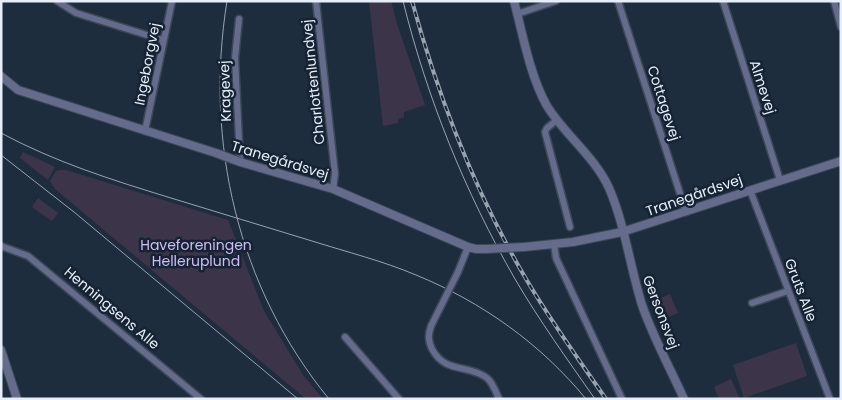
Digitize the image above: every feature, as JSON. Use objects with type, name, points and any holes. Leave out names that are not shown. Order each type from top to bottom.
[{"type":"street","points":[[57,1],[76,13],[163,40]]},
{"type":"street","name":"Ingeborgvej","points":[[145,131],[172,1]]},
{"type":"street","name":"Charlottenlundvej","points":[[316,1],[335,174],[332,189]]},
{"type":"street","name":"Gersonsvej","points":[[514,1],[540,90],[556,120],[604,179],[618,211],[645,314],[684,399]]},
{"type":"street","points":[[517,14],[556,1]]},
{"type":"street","name":"Cottagevej","points":[[618,1],[686,212]]},
{"type":"street","name":"Almevej","points":[[723,1],[780,180]]},
{"type":"street","points":[[834,1],[841,27]]},
{"type":"street","name":"Kragevej","points":[[239,19],[235,58],[240,162]]},
{"type":"street","name":"Tranegårdsvej","points":[[1,76],[18,90],[240,162],[332,189],[476,249],[554,244],[622,232],[841,161]]},
{"type":"street","points":[[556,120],[546,128],[545,132],[570,227]]},
{"type":"street","name":"Gruts Alle","points":[[750,190],[830,399]]},
{"type":"street","points":[[554,244],[556,258],[622,399]]},
{"type":"street","name":"Henningsens Alle","points":[[1,246],[28,256],[200,399]]},
{"type":"street","points":[[468,246],[458,272],[431,326],[429,342],[438,359],[448,366],[481,374],[488,379],[499,399]]},
{"type":"street","points":[[752,303],[788,290]]},
{"type":"street","points":[[345,337],[399,399]]},
{"type":"street","points":[[1,350],[17,399]]},
{"type":"green space","points":[[369,1],[391,1],[425,105],[404,112],[404,117],[398,119],[398,123],[383,126]]},
{"type":"green space","points":[[23,152],[55,167],[48,180],[20,158]]},
{"type":"green space","name":"Haveforeningen Helleruplund","points":[[66,170],[228,220],[264,311],[303,375],[323,399],[306,399],[55,189],[50,181],[56,171]]},
{"type":"green space","points":[[38,198],[58,213],[52,221],[32,207]]},
{"type":"green space","points":[[670,294],[678,313],[666,318],[658,299]]},
{"type":"green space","points":[[796,343],[807,376],[744,398],[733,365]]},
{"type":"green space","points":[[731,379],[740,399],[719,399],[714,387]]},
{"type":"tram line","points":[[227,1],[221,54],[220,107],[225,160],[235,211],[251,261],[271,310],[298,356],[329,399]]},
{"type":"tram line","points":[[403,1],[436,109],[449,144],[480,212],[524,294],[595,399]]},
{"type":"tram line","points":[[1,133],[63,162],[106,177],[378,261],[440,286],[464,298],[509,326],[550,360],[586,399]]},
{"type":"tram line","points":[[1,155],[74,212],[298,399]]},
{"type":"railway","points":[[412,1],[433,71],[458,140],[504,240],[532,288],[606,399]]}]
